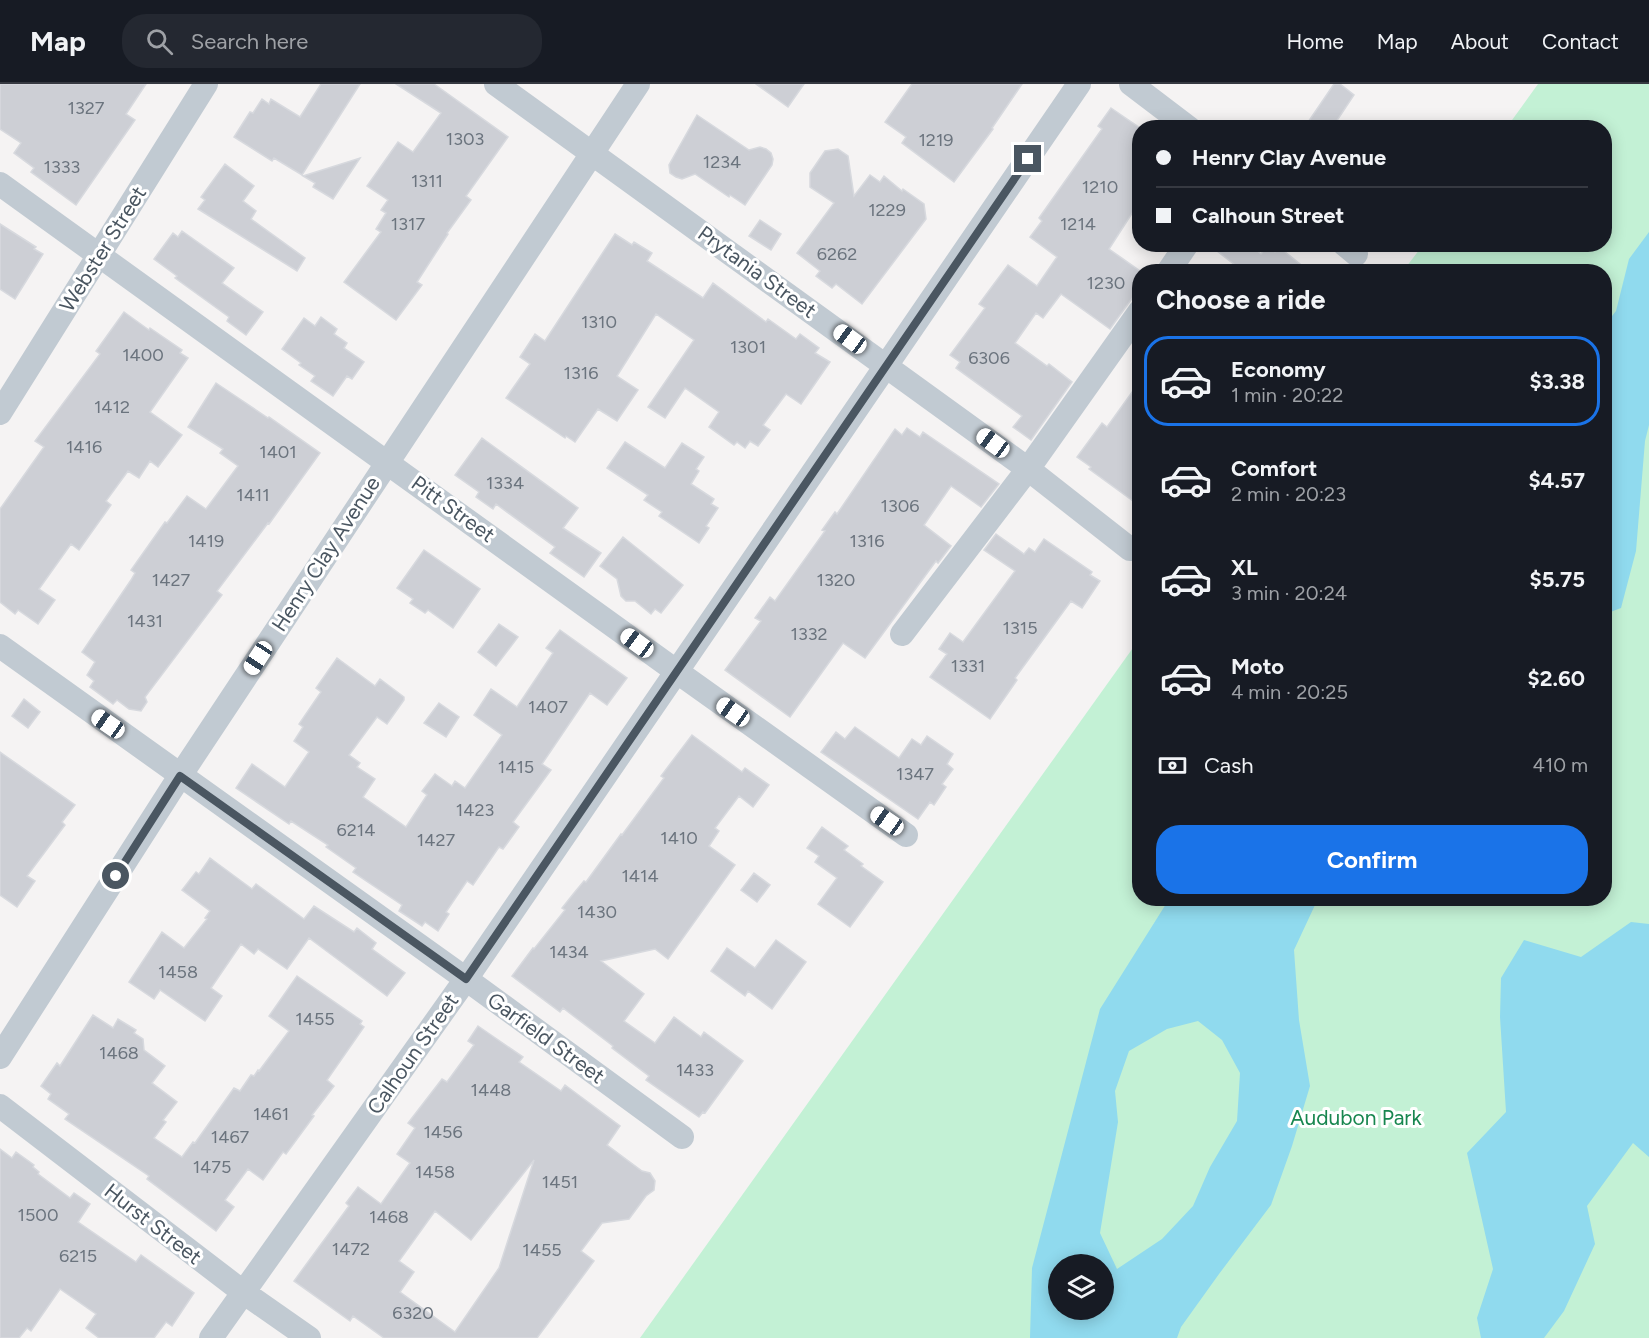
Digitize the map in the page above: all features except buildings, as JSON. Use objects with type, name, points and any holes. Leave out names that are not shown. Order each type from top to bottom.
[{"type":"street","name":"Webster Street","points":[[0,414],[206,84]]},
{"type":"street","name":"Prytania Street","points":[[496,84],[1028,469],[1130,549]]},
{"type":"street","name":"Henry Clay Avenue","points":[[0,1057],[180,776],[638,84]]},
{"type":"street","name":"Calhoun Street","points":[[211,1338],[466,979],[1079,84]]},
{"type":"street","points":[[1131,84],[1178,120]]},
{"type":"street","name":"Pitt Street","points":[[0,184],[906,835]]},
{"type":"street","points":[[902,634],[1028,469],[1132,322]]},
{"type":"street","name":"Garfield Street","points":[[0,646],[466,979],[682,1137]]},
{"type":"street","name":"Hurst Street","points":[[0,1106],[243,1292],[309,1338]]},
{"type":"green space","name":"Audubon Park","points":[[1538,84],[1649,84],[1649,1338],[640,1338],[1132,649],[1132,906],[1612,906],[1612,264],[1408,264],[1418,252],[1612,252],[1612,120],[1512,120]]},
{"type":"water","points":[[1649,232],[1649,425],[1645,441],[1636,551],[1621,608],[1612,611],[1612,316],[1616,311],[1629,259]]},
{"type":"water","points":[[1165,906],[1315,906],[1294,950],[1299,1020],[1310,1086],[1292,1146],[1271,1205],[1181,1327],[1177,1338],[1030,1338],[1032,1268],[1100,1009]],"holes":[[[1198,1021],[1222,1040],[1240,1073],[1237,1121],[1210,1167],[1193,1206],[1162,1239],[1117,1269],[1114,1263],[1114,1320],[1048,1320],[1048,1254],[1110,1254],[1100,1233],[1118,1122],[1115,1091],[1129,1051],[1167,1029]]]},
{"type":"water","points":[[1631,922],[1649,924],[1649,1157],[1633,1143],[1587,1206],[1595,1244],[1564,1311],[1544,1338],[1481,1338],[1477,1318],[1493,1269],[1467,1153],[1506,1112],[1500,1017],[1501,978],[1524,940],[1581,957]]},
{"type":"route","points":[[116,876],[180,776],[466,979],[1028,159]]}]
